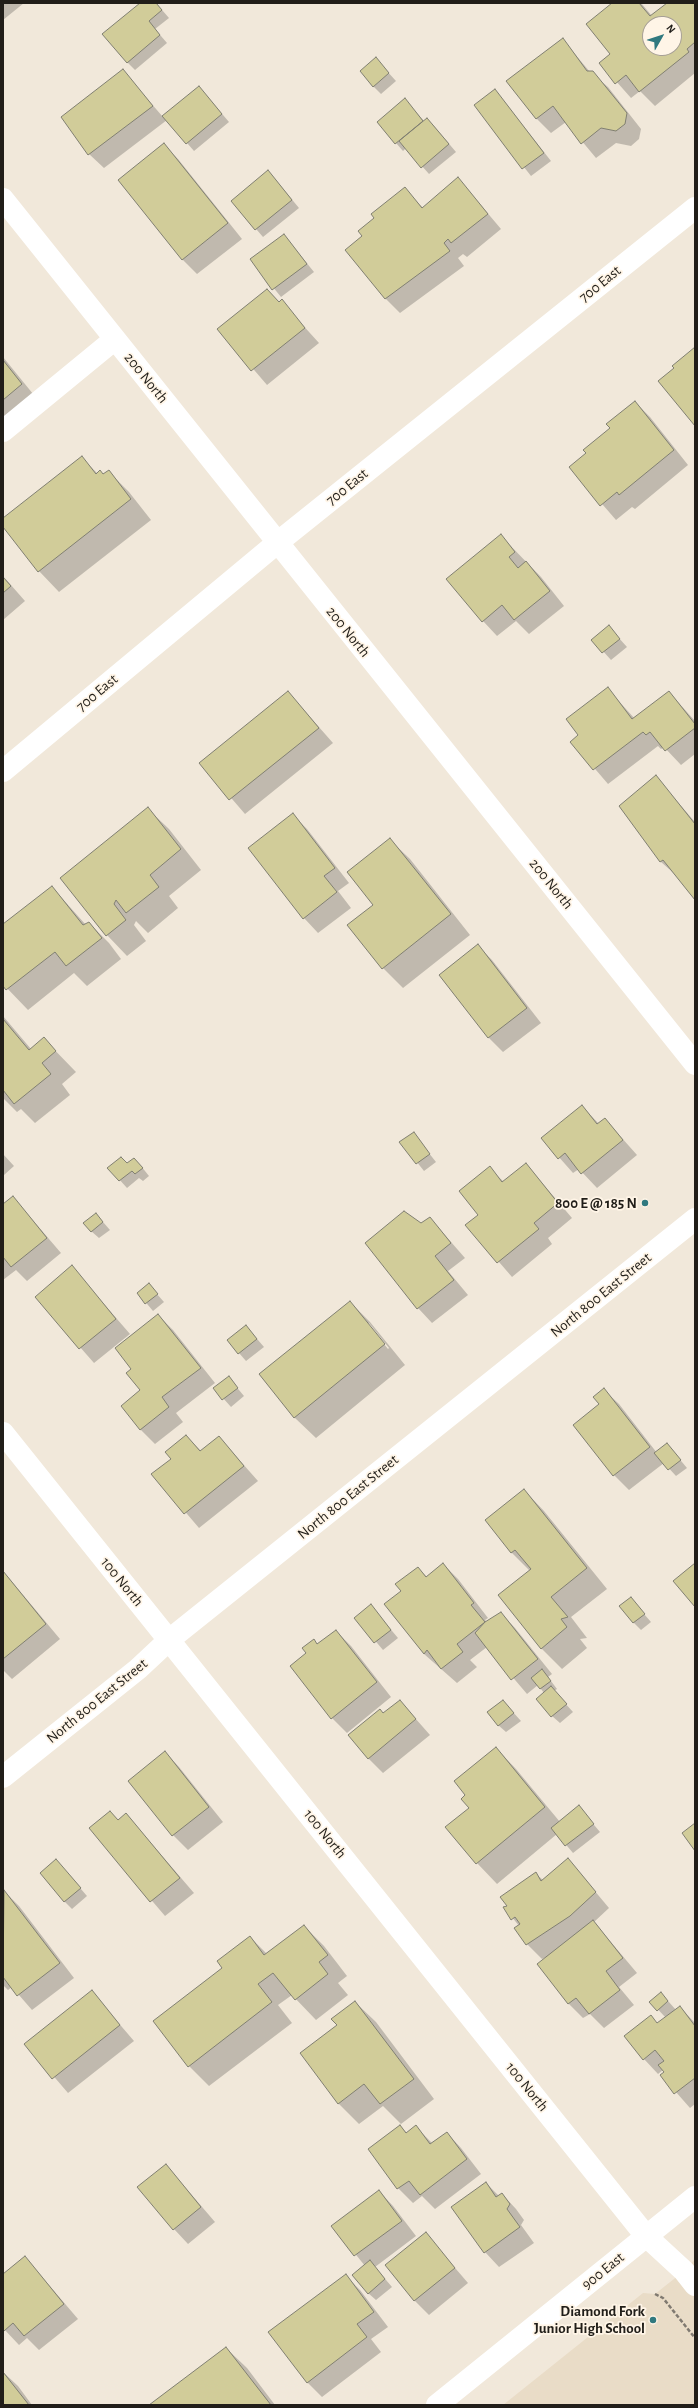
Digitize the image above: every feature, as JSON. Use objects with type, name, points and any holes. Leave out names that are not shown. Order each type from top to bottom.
[{"type":"street","name":"200 North","points":[[3,199],[695,1064]]},
{"type":"street","name":"700 East","points":[[3,771],[277,543],[695,208]]},
{"type":"street","points":[[3,431],[115,339]]},
{"type":"street","name":"North 800 East Street","points":[[3,1777],[138,1669],[169,1640],[695,1219]]},
{"type":"street","name":"100 North","points":[[3,1433],[646,2236],[684,2271],[695,2285]]},
{"type":"street","name":"900 East","points":[[437,2405],[695,2197]]},
{"type":"path","points":[[655,2294],[663,2298],[695,2338]]},
{"type":"shaded area","name":"Diamond Fork Junior High School","points":[[695,2259],[695,2405],[503,2405],[643,2293],[655,2294],[684,2271]]},
{"type":"building","points":[[140,3],[156,3],[162,10],[149,21],[160,35],[127,63],[102,34]]},
{"type":"building","points":[[612,3],[639,3],[650,16],[667,3],[693,3],[695,5],[695,42],[687,49],[689,52],[639,92],[626,75],[615,84],[599,63],[610,54],[586,24]]},
{"type":"building","points":[[563,38],[587,71],[593,71],[627,113],[625,124],[616,131],[601,128],[581,144],[553,106],[536,119],[506,81]]},
{"type":"building","points":[[376,57],[389,73],[373,87],[360,71]]},
{"type":"building","points":[[123,69],[153,106],[88,155],[61,117]]},
{"type":"building","points":[[199,86],[222,114],[186,144],[162,116]]},
{"type":"building","points":[[495,89],[544,153],[522,169],[474,105]]},
{"type":"building","points":[[405,98],[423,121],[395,144],[377,122]]},
{"type":"building","points":[[427,118],[449,144],[421,168],[399,141]]},
{"type":"building","points":[[164,143],[228,223],[182,260],[118,180]]},
{"type":"building","points":[[268,170],[292,200],[255,230],[231,201]]},
{"type":"building","points":[[458,177],[488,214],[451,243],[448,239],[444,243],[450,251],[385,299],[345,250],[362,236],[358,231],[374,218],[371,214],[405,187],[422,208]]},
{"type":"building","points":[[284,234],[307,264],[272,290],[250,259]]},
{"type":"building","points":[[267,289],[279,302],[282,299],[305,328],[251,371],[217,329]]},
{"type":"building","points":[[695,347],[695,426],[658,381],[674,368],[672,366]]},
{"type":"building","points":[[3,360],[22,384],[3,400]]},
{"type":"building","points":[[635,401],[674,450],[619,495],[617,492],[600,506],[569,467],[586,453],[583,450],[610,428],[606,424]]},
{"type":"building","points":[[82,456],[96,474],[100,470],[103,474],[109,470],[131,499],[38,572],[3,527],[3,518]]},
{"type":"building","points":[[501,534],[515,552],[509,557],[518,568],[526,561],[550,591],[514,620],[502,605],[482,622],[446,579]]},
{"type":"building","points":[[3,577],[11,586],[3,593]]},
{"type":"building","points":[[609,625],[620,639],[602,653],[591,640]]},
{"type":"building","points":[[608,687],[632,719],[669,691],[695,724],[695,728],[665,751],[650,732],[646,735],[643,732],[593,770],[570,742],[578,735],[566,719]]},
{"type":"building","points":[[288,691],[319,728],[229,800],[199,763]]},
{"type":"building","points":[[656,775],[695,824],[695,900],[663,860],[660,862],[619,806]]},
{"type":"building","points":[[148,807],[181,849],[150,875],[159,887],[126,913],[116,900],[114,904],[126,920],[106,936],[60,878]]},
{"type":"building","points":[[293,813],[335,868],[324,876],[337,892],[303,919],[248,848]]},
{"type":"building","points":[[390,838],[451,914],[382,969],[347,925],[373,905],[347,872]]},
{"type":"building","points":[[52,886],[83,925],[89,922],[102,938],[66,966],[55,952],[6,990],[3,986],[3,924]]},
{"type":"building","points":[[478,944],[527,1008],[488,1038],[439,975]]},
{"type":"building","points":[[3,1019],[29,1050],[44,1037],[56,1051],[42,1063],[51,1074],[14,1104],[3,1090]]},
{"type":"building","points":[[582,1105],[597,1124],[605,1118],[623,1140],[581,1174],[565,1153],[558,1159],[541,1138]]},
{"type":"building","points":[[414,1132],[430,1154],[416,1164],[399,1142]]},
{"type":"building","points":[[121,1157],[127,1163],[134,1158],[143,1168],[135,1174],[132,1171],[119,1181],[107,1168]]},
{"type":"building","points":[[526,1163],[558,1203],[534,1223],[539,1229],[497,1263],[465,1225],[478,1215],[459,1191],[490,1166],[502,1182]]},
{"type":"building","points":[[13,1196],[47,1238],[11,1267],[3,1257],[3,1204]]},
{"type":"building","points":[[404,1211],[421,1223],[430,1217],[451,1243],[435,1256],[454,1280],[417,1309],[365,1243]]},
{"type":"building","points":[[96,1213],[103,1222],[91,1232],[83,1223]]},
{"type":"building","points":[[72,1265],[116,1319],[79,1349],[35,1297]]},
{"type":"building","points":[[149,1283],[158,1294],[145,1304],[137,1293]]},
{"type":"building","points":[[350,1301],[385,1344],[294,1418],[259,1374]]},
{"type":"building","points":[[158,1314],[201,1368],[162,1397],[169,1407],[140,1430],[121,1406],[140,1390],[126,1373],[131,1369],[115,1348]]},
{"type":"building","points":[[246,1325],[257,1339],[238,1354],[227,1340]]},
{"type":"building","points":[[229,1376],[238,1388],[222,1400],[213,1388]]},
{"type":"building","points":[[604,1388],[650,1447],[613,1476],[573,1425],[599,1404],[593,1397]]},
{"type":"building","points":[[186,1435],[200,1451],[219,1436],[244,1466],[184,1514],[151,1474],[171,1459],[165,1452]]},
{"type":"building","points":[[667,1443],[681,1460],[668,1470],[654,1453]]},
{"type":"building","points":[[524,1489],[587,1568],[551,1597],[568,1617],[561,1619],[567,1627],[541,1649],[498,1595],[531,1569],[515,1550],[511,1553],[485,1520]]},
{"type":"building","points":[[443,1563],[474,1603],[471,1605],[485,1622],[457,1644],[463,1652],[441,1669],[427,1650],[424,1654],[384,1604],[401,1591],[395,1584],[418,1567],[426,1577]]},
{"type":"building","points":[[695,1563],[695,1607],[673,1581]]},
{"type":"building","points":[[3,1571],[46,1624],[3,1659]]},
{"type":"building","points":[[631,1597],[645,1614],[633,1623],[619,1606]]},
{"type":"building","points":[[371,1604],[391,1630],[374,1643],[354,1618]]},
{"type":"building","points":[[501,1612],[538,1659],[511,1680],[475,1633],[485,1622]]},
{"type":"building","points":[[336,1630],[377,1682],[331,1719],[290,1666],[306,1653],[302,1648],[314,1639],[317,1644]]},
{"type":"building","points":[[542,1669],[551,1681],[540,1689],[531,1678]]},
{"type":"building","points":[[551,1686],[567,1704],[551,1717],[536,1699]]},
{"type":"building","points":[[400,1700],[416,1719],[368,1759],[348,1735],[380,1709],[383,1713]]},
{"type":"building","points":[[503,1700],[514,1713],[498,1726],[487,1712]]},
{"type":"building","points":[[496,1747],[545,1807],[476,1864],[445,1827],[469,1808],[461,1799],[465,1795],[454,1781]]},
{"type":"building","points":[[165,1751],[209,1807],[172,1836],[128,1781]]},
{"type":"building","points":[[579,1805],[594,1824],[565,1846],[551,1828]]},
{"type":"building","points":[[110,1811],[118,1820],[126,1813],[180,1878],[150,1902],[89,1828]]},
{"type":"building","points":[[695,1823],[695,1851],[682,1833]]},
{"type":"building","points":[[568,1858],[596,1892],[570,1916],[526,1945],[514,1928],[520,1924],[515,1917],[511,1920],[503,1907],[507,1906],[500,1897],[536,1872],[541,1881]]},
{"type":"building","points":[[56,1859],[81,1888],[64,1902],[40,1873]]},
{"type":"building","points":[[4,1890],[60,1963],[17,1996],[3,1977]]},
{"type":"building","points":[[593,1920],[623,1958],[606,1971],[620,1990],[589,2014],[576,1998],[568,2004],[537,1964]]},
{"type":"building","points":[[304,1925],[328,1955],[319,1962],[328,1974],[295,2000],[273,1973],[258,1984],[272,2002],[188,2067],[153,2021],[222,1968],[217,1961],[250,1936],[264,1955]]},
{"type":"building","points":[[92,1990],[120,2025],[52,2079],[24,2044]]},
{"type":"building","points":[[661,1992],[668,2001],[657,2011],[649,2002]]},
{"type":"building","points":[[355,2001],[414,2079],[380,2104],[364,2084],[338,2104],[300,2053],[337,2025],[331,2019]]},
{"type":"building","points":[[680,2006],[695,2026],[695,2078],[674,2094],[660,2075],[664,2072],[658,2065],[664,2061],[655,2050],[643,2060],[624,2036],[651,2015],[657,2023]]},
{"type":"building","points":[[400,2125],[406,2133],[416,2125],[430,2144],[447,2132],[467,2159],[420,2195],[409,2181],[397,2189],[368,2149]]},
{"type":"building","points":[[166,2164],[201,2207],[173,2230],[137,2187]]},
{"type":"building","points":[[486,2182],[496,2197],[502,2193],[510,2204],[507,2209],[520,2227],[484,2253],[451,2207]]},
{"type":"building","points":[[379,2190],[402,2221],[354,2256],[331,2226]]},
{"type":"building","points":[[426,2232],[455,2268],[414,2301],[385,2265]]},
{"type":"building","points":[[25,2256],[64,2304],[24,2336],[13,2323],[4,2331],[3,2330],[3,2274]]},
{"type":"building","points":[[370,2260],[385,2279],[368,2294],[352,2275]]},
{"type":"building","points":[[346,2274],[374,2312],[357,2324],[367,2337],[307,2383],[268,2332]]},
{"type":"building","points":[[226,2347],[271,2405],[149,2405]]},
{"type":"building","points":[[3,2372],[29,2405],[3,2405]]},
{"type":"place","name":"800 E @ 185 N","points":[[645,1203]]},
{"type":"place","name":"Diamond Fork Junior High School","points":[[653,2320]]}]
